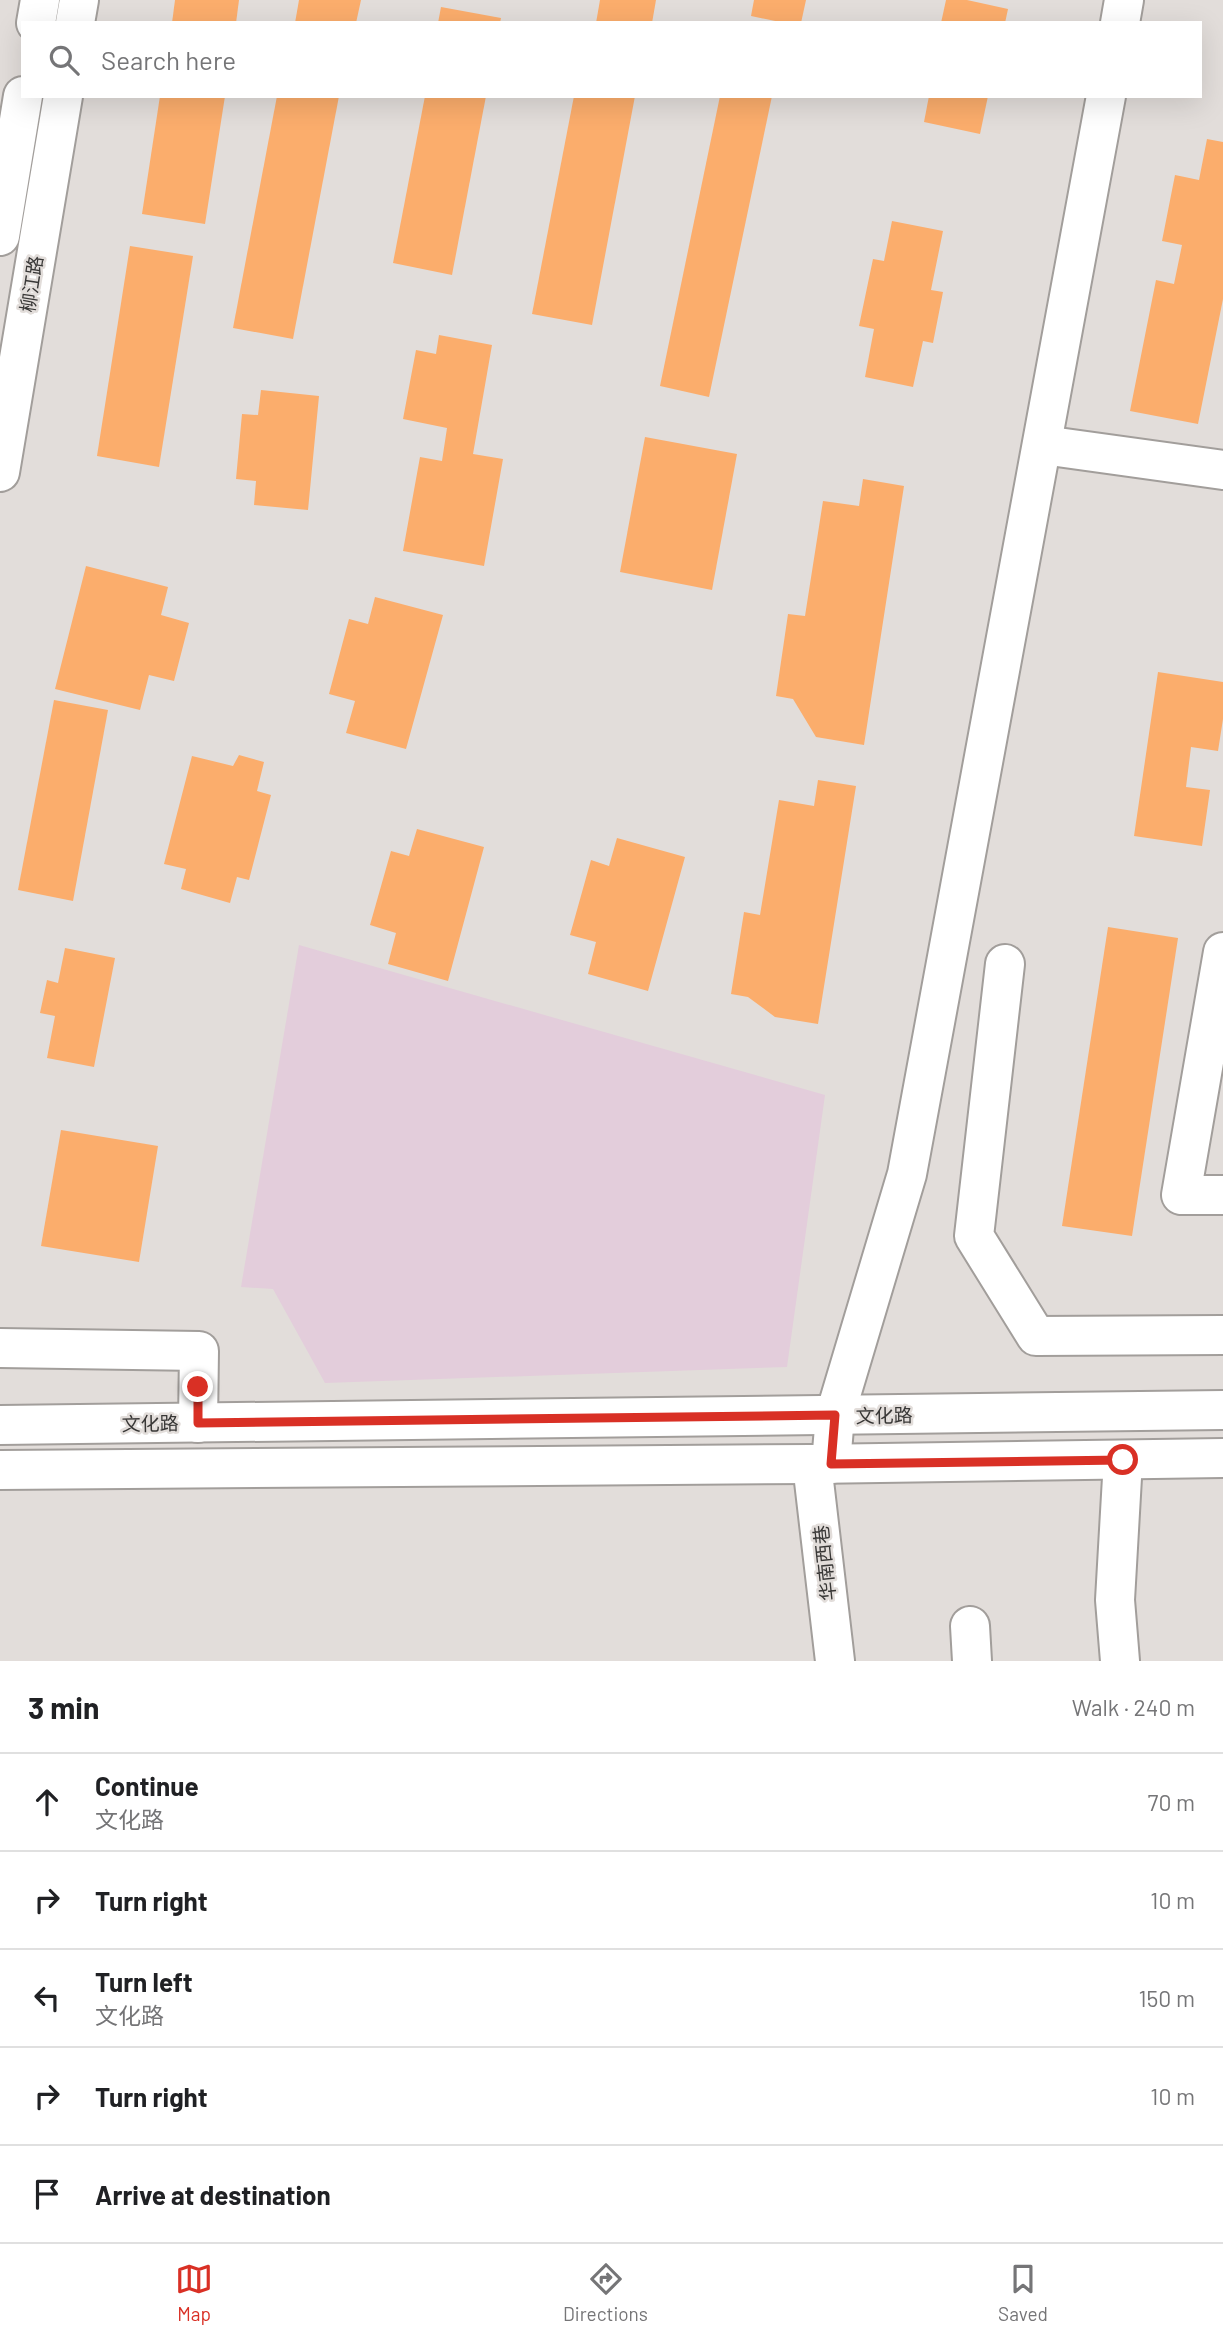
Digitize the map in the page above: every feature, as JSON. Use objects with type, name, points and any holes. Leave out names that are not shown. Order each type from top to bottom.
[{"type":"street","points":[[36,21],[40,0]]},
{"type":"street","points":[[75,21],[79,0]]},
{"type":"street","points":[[1120,21],[1124,0]]},
{"type":"street","points":[[0,236],[23,98]]},
{"type":"street","name":"柳江路","points":[[0,472],[63,98]]},
{"type":"street","name":"华南西巷","points":[[835,1661],[822,1464],[907,1174],[1106,98]]},
{"type":"street","points":[[1043,445],[1223,470]]},
{"type":"street","points":[[1223,952],[1181,1195],[1223,1195]]},
{"type":"street","points":[[1005,964],[974,1236],[1036,1336],[1223,1335]]},
{"type":"street","points":[[0,1348],[199,1351],[198,1423]]},
{"type":"street","name":"文化路","points":[[0,1425],[1223,1410]]},
{"type":"street","points":[[0,1471],[1223,1458]]},
{"type":"street","points":[[1120,1661],[1115,1600],[1123,1460]]},
{"type":"shaded area","points":[[299,945],[825,1095],[787,1367],[325,1383],[273,1289],[241,1287]]},
{"type":"building","points":[[175,0],[239,0],[236,21],[172,21]]},
{"type":"building","points":[[299,0],[361,0],[356,21],[295,21]]},
{"type":"building","points":[[600,0],[656,0],[652,21],[596,21]]},
{"type":"building","points":[[754,0],[806,0],[801,21],[775,21],[751,16]]},
{"type":"building","points":[[946,0],[967,0],[1008,9],[1005,21],[941,21]]},
{"type":"building","points":[[441,7],[501,18],[500,21],[438,21]]},
{"type":"building","points":[[160,98],[225,98],[205,224],[142,214]]},
{"type":"building","points":[[277,98],[339,98],[293,339],[233,328]]},
{"type":"building","points":[[425,98],[486,98],[452,275],[393,263]]},
{"type":"building","points":[[574,98],[635,98],[592,325],[532,314]]},
{"type":"building","points":[[720,98],[772,98],[709,397],[660,386]]},
{"type":"building","points":[[929,98],[988,98],[980,134],[924,122]]},
{"type":"building","points":[[1207,139],[1223,142],[1223,299],[1198,424],[1130,411],[1156,280],[1174,284],[1182,245],[1162,241],[1175,175],[1199,180]]},
{"type":"building","points":[[892,221],[943,231],[931,290],[943,292],[933,343],[923,341],[913,387],[865,377],[874,329],[859,326],[873,259],[884,261]]},
{"type":"building","points":[[130,246],[193,256],[159,467],[97,456]]},
{"type":"building","points":[[439,335],[492,345],[473,454],[503,459],[484,566],[403,551],[420,457],[442,461],[447,428],[403,419],[416,350],[436,354]]},
{"type":"building","points":[[261,390],[319,396],[308,510],[254,505],[256,481],[236,479],[242,414],[258,415]]},
{"type":"building","points":[[645,437],[737,454],[712,590],[620,572]]},
{"type":"building","points":[[863,479],[904,486],[864,745],[816,737],[793,699],[776,696],[788,614],[805,616],[823,501],[859,506]]},
{"type":"building","points":[[86,566],[168,587],[161,615],[189,623],[174,681],[149,675],[140,710],[55,689]]},
{"type":"building","points":[[375,597],[443,615],[406,749],[346,733],[355,701],[329,694],[349,619],[368,624]]},
{"type":"building","points":[[1158,672],[1223,682],[1223,719],[1218,751],[1191,747],[1186,787],[1210,790],[1202,846],[1134,836]]},
{"type":"building","points":[[54,700],[108,710],[73,901],[18,890]]},
{"type":"building","points":[[239,755],[264,762],[257,791],[271,795],[249,880],[237,877],[230,903],[181,889],[186,869],[164,864],[192,756],[233,766]]},
{"type":"building","points":[[818,780],[856,786],[818,1024],[775,1017],[748,997],[731,994],[744,912],[760,915],[779,800],[814,806]]},
{"type":"building","points":[[417,829],[484,847],[448,981],[388,964],[396,933],[370,925],[391,851],[409,856]]},
{"type":"building","points":[[617,838],[685,857],[648,991],[588,974],[596,942],[570,935],[591,860],[609,866]]},
{"type":"building","points":[[1108,927],[1178,938],[1132,1236],[1062,1226]]},
{"type":"building","points":[[65,948],[115,958],[94,1067],[47,1058],[55,1016],[40,1013],[47,980],[58,983]]},
{"type":"building","points":[[61,1130],[158,1146],[139,1262],[41,1246]]},
{"type":"route","points":[[198,1387],[198,1423],[835,1415],[831,1464],[1123,1460]]}]
